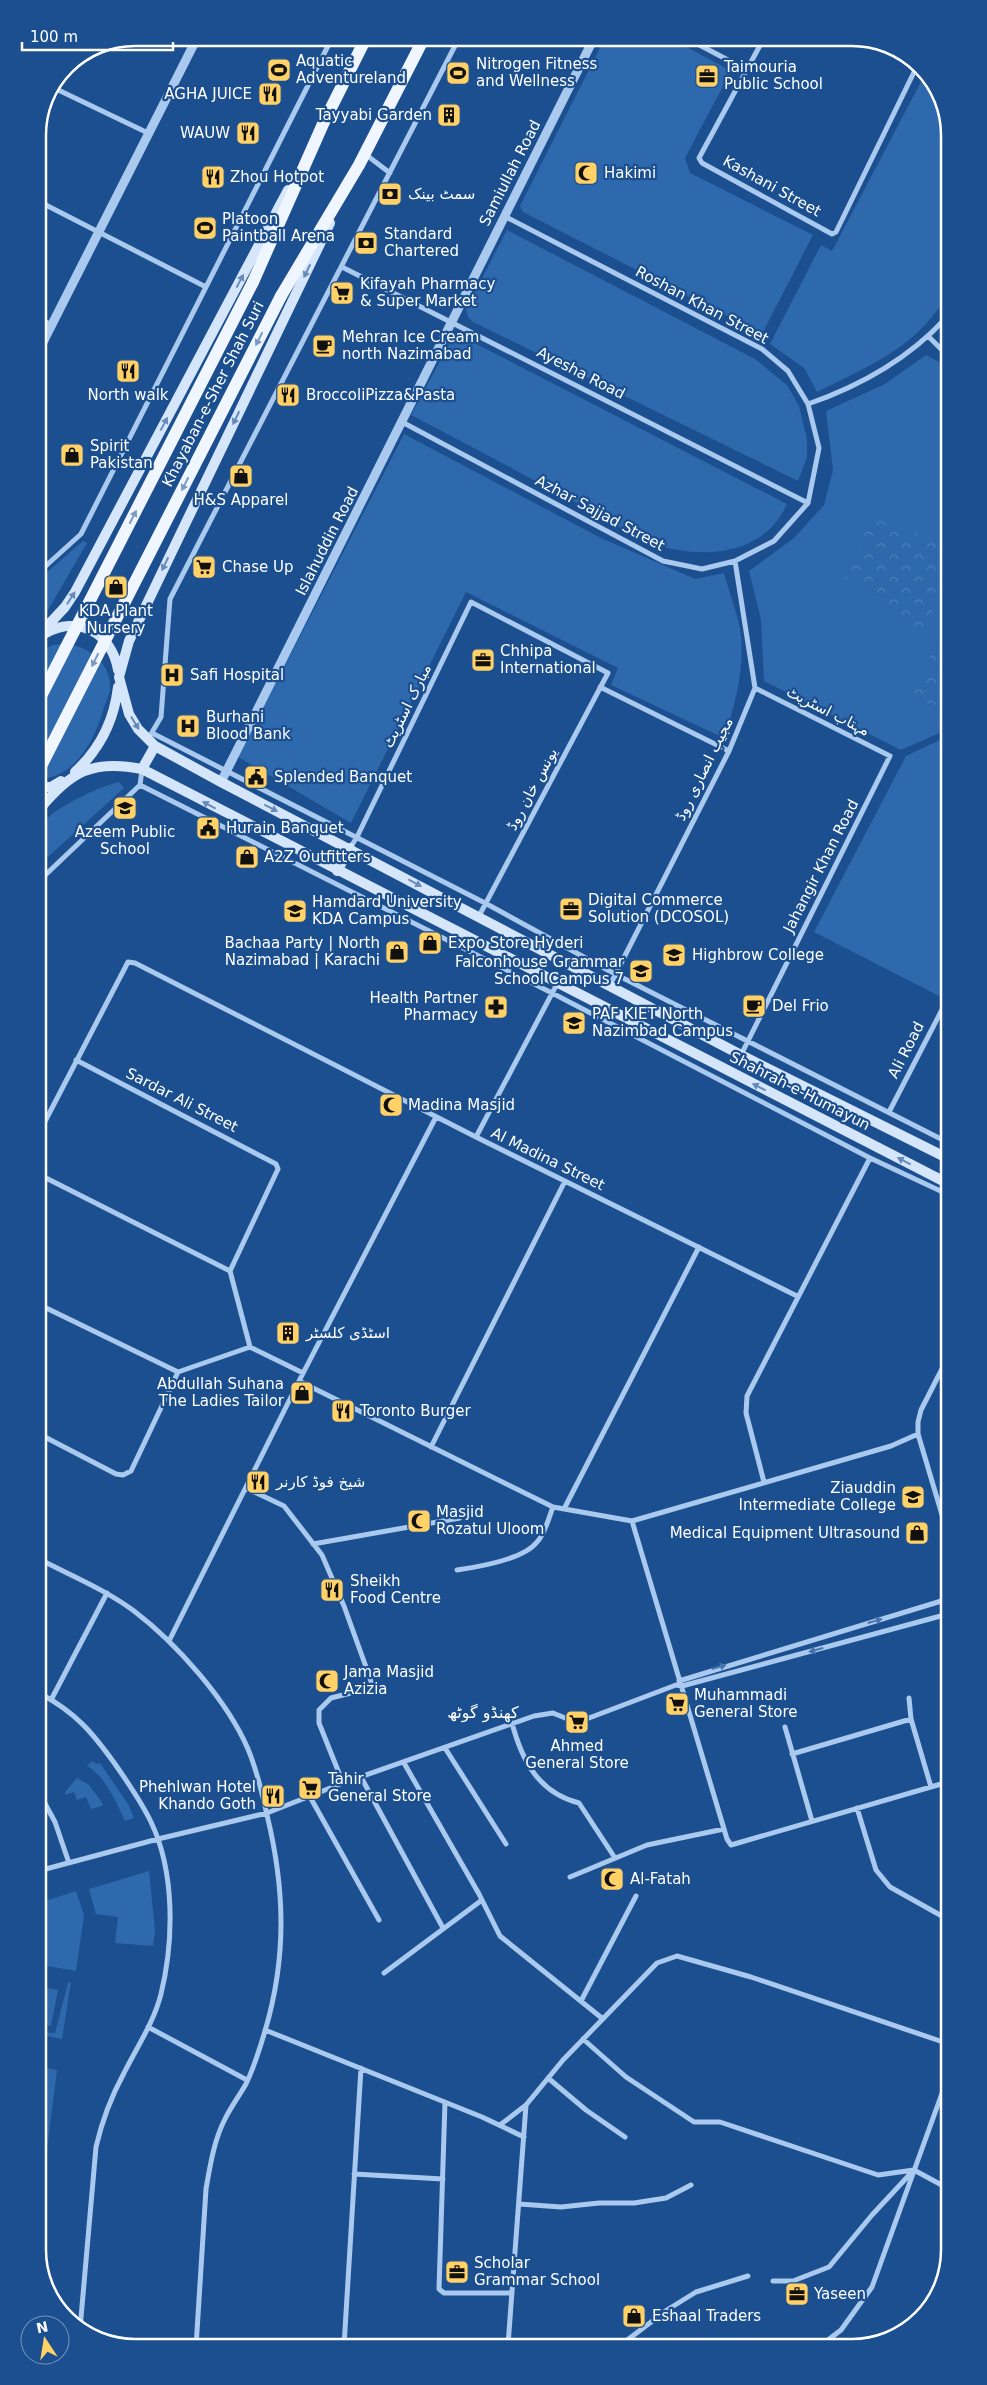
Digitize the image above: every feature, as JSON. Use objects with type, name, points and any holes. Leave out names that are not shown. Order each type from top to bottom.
[{"type":"main road","name":"Khayaban-e-Sher Shah Suri","points":[[46,686],[253,282],[323,124],[362,46]]},
{"type":"main road","name":"Khayaban-e-Sher Shah Suri","points":[[46,756],[281,296],[362,159],[420,46]]},
{"type":"main road","points":[[46,628],[65,607],[75,592],[323,124]]},
{"type":"main road","points":[[46,802],[92,757],[107,731],[116,704],[119,677],[135,625],[362,159]]},
{"type":"main road","name":"Shahrah-e-Humayun","points":[[46,632],[53,628],[73,626],[94,631],[109,643],[116,658],[129,714],[152,740],[222,782],[741,1055],[941,1155]]},
{"type":"main road","points":[[142,769],[152,740]]},
{"type":"main road","name":"Shahrah-e-Humayun","points":[[74,774],[108,766],[142,769],[555,988],[941,1180]]},
{"type":"main road","points":[[46,787],[51,787],[74,774]]},
{"type":"main road","points":[[337,871],[350,848]]},
{"type":"street","points":[[46,337],[97,232],[193,46]]},
{"type":"street","points":[[46,566],[81,534],[328,46]]},
{"type":"street","points":[[454,46],[170,599],[161,717],[152,740],[226,772],[357,837],[485,903],[615,974],[941,1139]]},
{"type":"street","name":"Samiullah Road","points":[[452,322],[503,216],[590,46]]},
{"type":"street","points":[[701,46],[747,70],[760,46]]},
{"type":"street","name":"Kashani Street","points":[[747,70],[699,158],[702,163],[834,234],[914,71]]},
{"type":"street","points":[[59,90],[148,133]]},
{"type":"street","points":[[362,159],[390,173]]},
{"type":"street","points":[[46,205],[206,287]]},
{"type":"street","name":"Roshan Khan Street","points":[[503,216],[762,350],[788,371],[808,404],[819,448],[808,502]]},
{"type":"street","name":"Ayesha Road","points":[[342,267],[808,502]]},
{"type":"street","points":[[46,322],[52,325]]},
{"type":"street","name":"Islahuddin Road","points":[[222,782],[452,322]]},
{"type":"street","points":[[808,404],[844,392],[903,357],[928,337],[941,323]]},
{"type":"street","points":[[928,337],[941,349]]},
{"type":"street","name":"Azhar Sajjad Street","points":[[402,422],[663,561],[702,569],[735,561],[774,542],[808,502]]},
{"type":"street","points":[[735,561],[754,688]]},
{"type":"street","name":"یونس خان روڈ","points":[[471,602],[608,673],[479,916]]},
{"type":"street","name":"مبارک اسٹریٹ","points":[[350,848],[471,602]]},
{"type":"street","points":[[600,687],[729,751]]},
{"type":"street","name":"مجیب انصاری روڈ","points":[[610,985],[729,751],[754,688]]},
{"type":"street","name":"مہتاب اسٹریٹ","points":[[754,688],[890,756]]},
{"type":"street","name":"Jahangir Khan Road","points":[[741,1055],[890,756]]},
{"type":"street","points":[[46,874],[140,785],[142,769]]},
{"type":"street","points":[[140,785],[555,988],[870,1158],[941,1191]]},
{"type":"street","name":"Al Madina Street","points":[[76,1060],[128,962],[244,1018],[436,1117],[797,1296]]},
{"type":"street","points":[[476,1137],[555,988]]},
{"type":"street","name":"Ali Road","points":[[889,1112],[941,1013]]},
{"type":"street","points":[[46,1118],[76,1060]]},
{"type":"street","name":"Sardar Ali Street","points":[[76,1060],[276,1164],[278,1169],[230,1271]]},
{"type":"street","points":[[169,1641],[303,1373],[436,1117]]},
{"type":"street","points":[[764,1482],[745,1404],[797,1296],[870,1158]]},
{"type":"street","points":[[46,1178],[230,1271],[250,1347]]},
{"type":"street","points":[[431,1447],[565,1181]]},
{"type":"street","points":[[564,1509],[699,1247]]},
{"type":"street","points":[[46,1308],[178,1372],[250,1347],[303,1373]]},
{"type":"street","points":[[941,1371],[921,1410],[918,1422],[918,1434],[941,1511]]},
{"type":"street","points":[[46,1438],[116,1474],[123,1475],[131,1471],[178,1372]]},
{"type":"street","points":[[299,1381],[553,1507],[632,1521],[891,1446],[918,1434]]},
{"type":"street","points":[[246,1488],[284,1506],[322,1555],[344,1606],[372,1686],[331,1698],[319,1710],[319,1723],[343,1783]]},
{"type":"street","points":[[457,1570],[493,1564],[537,1543],[553,1507]]},
{"type":"street","points":[[313,1544],[460,1518]]},
{"type":"street","points":[[632,1521],[680,1679],[679,1686],[724,1829],[731,1845],[941,1784]]},
{"type":"street","points":[[46,1562],[107,1593],[133,1610],[169,1641],[207,1686],[248,1748],[260,1782],[276,1850],[282,1902],[282,1939],[275,1987],[265,2030],[247,2080],[224,2121],[210,2165],[206,2189],[197,2339]]},
{"type":"street","points":[[51,1700],[107,1593]]},
{"type":"street","points":[[680,1679],[941,1601]]},
{"type":"street","points":[[46,1869],[266,1813],[343,1783],[534,1716],[553,1713],[570,1720],[589,1718],[679,1686],[941,1616]]},
{"type":"street","points":[[46,1697],[76,1716],[106,1751],[132,1788],[158,1839],[166,1870],[168,1945],[161,1995],[148,2027],[102,2121],[96,2147],[81,2320]]},
{"type":"street","points":[[909,1698],[911,1719],[931,1786]]},
{"type":"street","points":[[792,1754],[911,1719]]},
{"type":"street","points":[[512,1723],[519,1750],[532,1773],[561,1798],[579,1803],[615,1858]]},
{"type":"street","points":[[784,1727],[812,1822]]},
{"type":"street","points":[[445,1748],[506,1844]]},
{"type":"street","points":[[404,1763],[482,1900],[500,1936],[602,2020]]},
{"type":"street","points":[[361,1777],[443,1928]]},
{"type":"street","points":[[309,1796],[379,1920]]},
{"type":"street","points":[[46,1805],[55,1822],[69,1862]]},
{"type":"street","points":[[857,1808],[876,1870],[890,1887],[941,1916]]},
{"type":"street","points":[[570,1877],[647,1845],[724,1829]]},
{"type":"street","points":[[581,2001],[636,1896]]},
{"type":"street","points":[[384,1973],[482,1900]]},
{"type":"street","points":[[500,2125],[526,2104],[583,2039],[657,1963],[677,1956],[751,1977],[941,2041]]},
{"type":"street","points":[[148,2027],[247,2080]]},
{"type":"street","points":[[265,2030],[445,2102],[524,2137]]},
{"type":"street","points":[[583,2039],[626,2077],[694,2122],[720,2122],[878,2175],[914,2170],[941,2185]]},
{"type":"street","points":[[344,2339],[362,2068]]},
{"type":"street","points":[[548,2078],[586,2110],[625,2137]]},
{"type":"street","points":[[829,2339],[841,2330],[872,2286],[941,2096]]},
{"type":"street","points":[[445,2102],[439,2288],[444,2293],[512,2293]]},
{"type":"street","points":[[508,2339],[526,2104]]},
{"type":"street","points":[[773,2281],[793,2281],[829,2267],[872,2215],[914,2170]]},
{"type":"street","points":[[354,2174],[443,2179]]},
{"type":"street","points":[[519,2204],[561,2207],[599,2203],[634,2203],[666,2198],[690,2185]]},
{"type":"street","points":[[629,2339],[667,2310],[696,2292],[748,2276]]},
{"type":"green space","points":[[601,46],[685,46],[731,71],[685,158],[690,173],[813,235],[762,334],[523,212],[520,206]]},
{"type":"green space","points":[[922,81],[932,96],[940,124],[941,305],[919,331],[904,344],[871,365],[817,392],[804,368],[770,344],[821,245],[832,251]]},
{"type":"green space","points":[[507,230],[755,359],[787,385],[799,406],[807,439],[807,457],[798,481],[473,322],[468,317],[466,309]]},
{"type":"green space","points":[[455,333],[787,504],[777,521],[764,534],[748,544],[731,549],[693,552],[656,545],[639,538],[411,415]]},
{"type":"green space","points":[[926,355],[941,363],[941,634],[912,695],[941,711],[941,732],[901,750],[764,681],[761,620],[749,571],[794,538],[824,505],[833,470],[826,411],[885,384]]},
{"type":"green space","points":[[404,434],[601,538],[695,579],[724,573],[738,621],[742,649],[738,688],[724,738],[611,685],[618,668],[466,592],[351,823],[238,757]]},
{"type":"green space","points":[[868,516],[941,543],[941,590],[924,632],[841,575],[852,562],[860,548]]},
{"type":"green space","points":[[83,541],[87,543],[46,611],[46,573]]},
{"type":"green space","points":[[941,634],[941,711],[911,695]]},
{"type":"green space","points":[[67,643],[75,645],[98,658],[107,672],[110,680],[110,689],[94,734],[81,756],[63,772],[46,778],[46,648]]},
{"type":"green space","points":[[941,739],[941,992],[939,996],[814,932],[906,756]]},
{"type":"green space","points":[[119,782],[124,788],[46,859],[46,820],[63,807],[100,788]]},
{"type":"green space","points":[[92,1761],[97,1764],[100,1763],[128,1804],[134,1818],[125,1821],[105,1783],[87,1766]]},
{"type":"green space","points":[[77,1778],[89,1785],[103,1804],[102,1806],[91,1809],[86,1797],[77,1800],[74,1792],[65,1795],[65,1792]]},
{"type":"green space","points":[[149,1871],[155,1930],[153,1946],[115,1943],[118,1917],[96,1914],[89,1889]]},
{"type":"green space","points":[[76,1891],[84,1915],[76,1971],[46,1966],[46,1901]]},
{"type":"green space","points":[[71,1982],[62,2039],[46,2036],[46,2032],[55,2033],[68,1983]]},
{"type":"green space","points":[[46,1988],[58,1990],[51,2026],[46,2025]]},
{"type":"green space","points":[[46,2068],[57,2070],[46,2158]]},
{"type":"place","name":"Aquatic Adventureland","points":[[279,70]]},
{"type":"place","name":"Nitrogen Fitness and Wellness","points":[[458,73]]},
{"type":"place","name":"Taimouria Public School","points":[[707,76]]},
{"type":"place","name":"AGHA JUICE","points":[[270,94]]},
{"type":"place","name":"Tayyabi Garden","points":[[449,115]]},
{"type":"place","name":"WAUW","points":[[248,133]]},
{"type":"place","name":"Hakimi","points":[[586,173]]},
{"type":"place","name":"Zhou Hotpot","points":[[213,177]]},
{"type":"place","name":"سمٹ بینک","points":[[390,194]]},
{"type":"place","name":"Platoon Paintball Arena","points":[[205,228]]},
{"type":"place","name":"Standard Chartered","points":[[366,243]]},
{"type":"place","name":"Kifayah Pharmacy & Super Market","points":[[342,293]]},
{"type":"place","name":"Mehran Ice Cream north Nazimabad","points":[[324,346]]},
{"type":"place","name":"North walk","points":[[128,371]]},
{"type":"place","name":"BroccoliPizza&Pasta","points":[[288,395]]},
{"type":"place","name":"Spirit Pakistan","points":[[72,455]]},
{"type":"place","name":"H&S Apparel","points":[[241,476]]},
{"type":"place","name":"Chase Up","points":[[204,567]]},
{"type":"place","name":"KDA Plant Nursery","points":[[116,587]]},
{"type":"place","name":"Chhipa International","points":[[483,660]]},
{"type":"place","name":"Safi Hospital","points":[[172,675]]},
{"type":"place","name":"Burhani Blood Bank","points":[[188,726]]},
{"type":"place","name":"Splended Banquet","points":[[256,777]]},
{"type":"place","name":"Azeem Public School","points":[[125,808]]},
{"type":"place","name":"Hurain Banquet","points":[[208,828]]},
{"type":"place","name":"A2Z Outfitters","points":[[247,857]]},
{"type":"place","name":"Digital Commerce Solution (DCOSOL)","points":[[571,909]]},
{"type":"place","name":"Hamdard University KDA Campus","points":[[295,911]]},
{"type":"place","name":"Expo Store Hyderi","points":[[430,943]]},
{"type":"place","name":"Bachaa Party | North Nazimabad | Karachi","points":[[397,952]]},
{"type":"place","name":"Highbrow College","points":[[674,955]]},
{"type":"place","name":"Falconhouse Grammar School Campus 7","points":[[641,971]]},
{"type":"place","name":"Del Frio","points":[[754,1006]]},
{"type":"place","name":"Health Partner Pharmacy","points":[[496,1007]]},
{"type":"place","name":"PAF KIET North Nazimbad Campus","points":[[574,1023]]},
{"type":"place","name":"Madina Masjid","points":[[391,1105]]},
{"type":"place","name":"اسٹڈی کلسٹر","points":[[288,1333]]},
{"type":"place","name":"Abdullah Suhana The Ladies Tailor","points":[[302,1393]]},
{"type":"place","name":"Toronto Burger","points":[[343,1411]]},
{"type":"place","name":"شیخ فوڈ کارنر","points":[[258,1482]]},
{"type":"place","name":"Ziauddin Intermediate College","points":[[913,1497]]},
{"type":"place","name":"Masjid Rozatul Uloom","points":[[419,1521]]},
{"type":"place","name":"Medical Equipment Ultrasound","points":[[917,1533]]},
{"type":"place","name":"Sheikh Food Centre","points":[[332,1590]]},
{"type":"place","name":"Jama Masjid Azizia","points":[[327,1681]]},
{"type":"place","name":"Muhammadi General Store","points":[[677,1704]]},
{"type":"place","name":"Ahmed General Store","points":[[577,1722]]},
{"type":"place","name":"Tahir General Store","points":[[310,1788]]},
{"type":"place","name":"Phehlwan Hotel Khando Goth","points":[[273,1796]]},
{"type":"place","name":"Al-Fatah","points":[[612,1879]]},
{"type":"place","name":"Scholar Grammar School","points":[[457,2272]]},
{"type":"place","name":"Yaseen","points":[[797,2294]]},
{"type":"place","name":"Eshaal Traders","points":[[634,2316]]},
{"type":"district","name":"کھنڈو گوٹھ","points":[[483,1712]]}]
